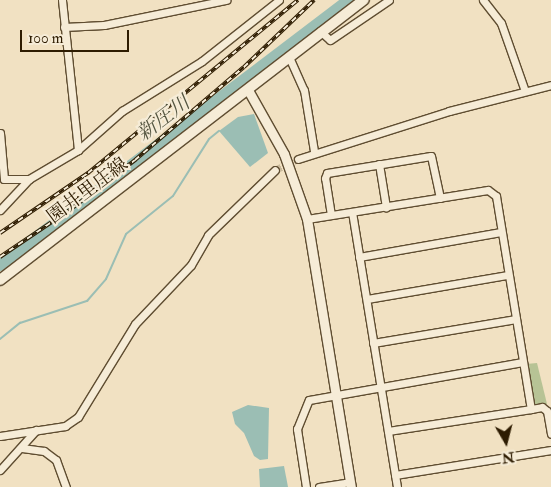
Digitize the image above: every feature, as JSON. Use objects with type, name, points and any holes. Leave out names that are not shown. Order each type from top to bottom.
[{"type":"main road","name":"園井里庄線","points":[[0,280],[248,90],[320,31],[364,0]]},
{"type":"street","points":[[62,0],[78,150]]},
{"type":"street","points":[[64,27],[104,25],[226,0]]},
{"type":"street","points":[[0,210],[29,179],[78,150],[122,111],[202,61],[279,0]]},
{"type":"street","points":[[320,31],[330,40],[390,0]]},
{"type":"street","points":[[483,0],[501,23],[525,91]]},
{"type":"street","points":[[289,57],[304,90],[314,151]]},
{"type":"street","points":[[298,159],[314,151],[551,85]]},
{"type":"street","points":[[248,90],[284,154],[306,219],[351,485],[319,487]]},
{"type":"street","points":[[0,133],[4,179],[29,179]]},
{"type":"street","points":[[331,215],[325,178],[327,172],[431,156],[440,198]]},
{"type":"street","points":[[379,164],[386,206]]},
{"type":"street","points":[[0,436],[65,426],[78,417],[135,324],[191,265],[208,235],[275,170]]},
{"type":"street","points":[[306,219],[488,190],[496,196],[531,409]]},
{"type":"street","points":[[352,212],[397,487]]},
{"type":"street","points":[[359,257],[501,232]]},
{"type":"street","points":[[366,299],[508,275]]},
{"type":"street","points":[[373,343],[516,319]]},
{"type":"street","points":[[306,487],[297,429],[310,400],[336,393],[523,362]]},
{"type":"street","points":[[388,430],[542,407],[547,410],[551,434]]},
{"type":"street","points":[[0,470],[22,448],[36,430]]},
{"type":"street","points":[[22,448],[44,451],[56,460],[66,487]]},
{"type":"street","points":[[395,474],[551,450]]},
{"type":"green space","points":[[537,363],[547,404],[535,406],[526,364]]},
{"type":"water","points":[[254,114],[268,153],[250,167],[219,131],[238,117]]},
{"type":"water","points":[[248,405],[269,408],[268,459],[260,460],[254,456],[244,433],[235,424],[232,412]]},
{"type":"water","points":[[284,466],[288,487],[260,487],[259,469]]},
{"type":"waterway","name":"新圧川","points":[[0,265],[349,0]]},
{"type":"waterway","points":[[0,339],[20,323],[87,301],[106,279],[126,234],[173,196],[209,139],[219,131]]},
{"type":"tunnel","points":[[275,170],[298,159]]},
{"type":"railway","points":[[0,233],[88,173],[298,0]]},
{"type":"railway","points":[[0,257],[71,209],[135,160],[244,67],[314,0]]}]
